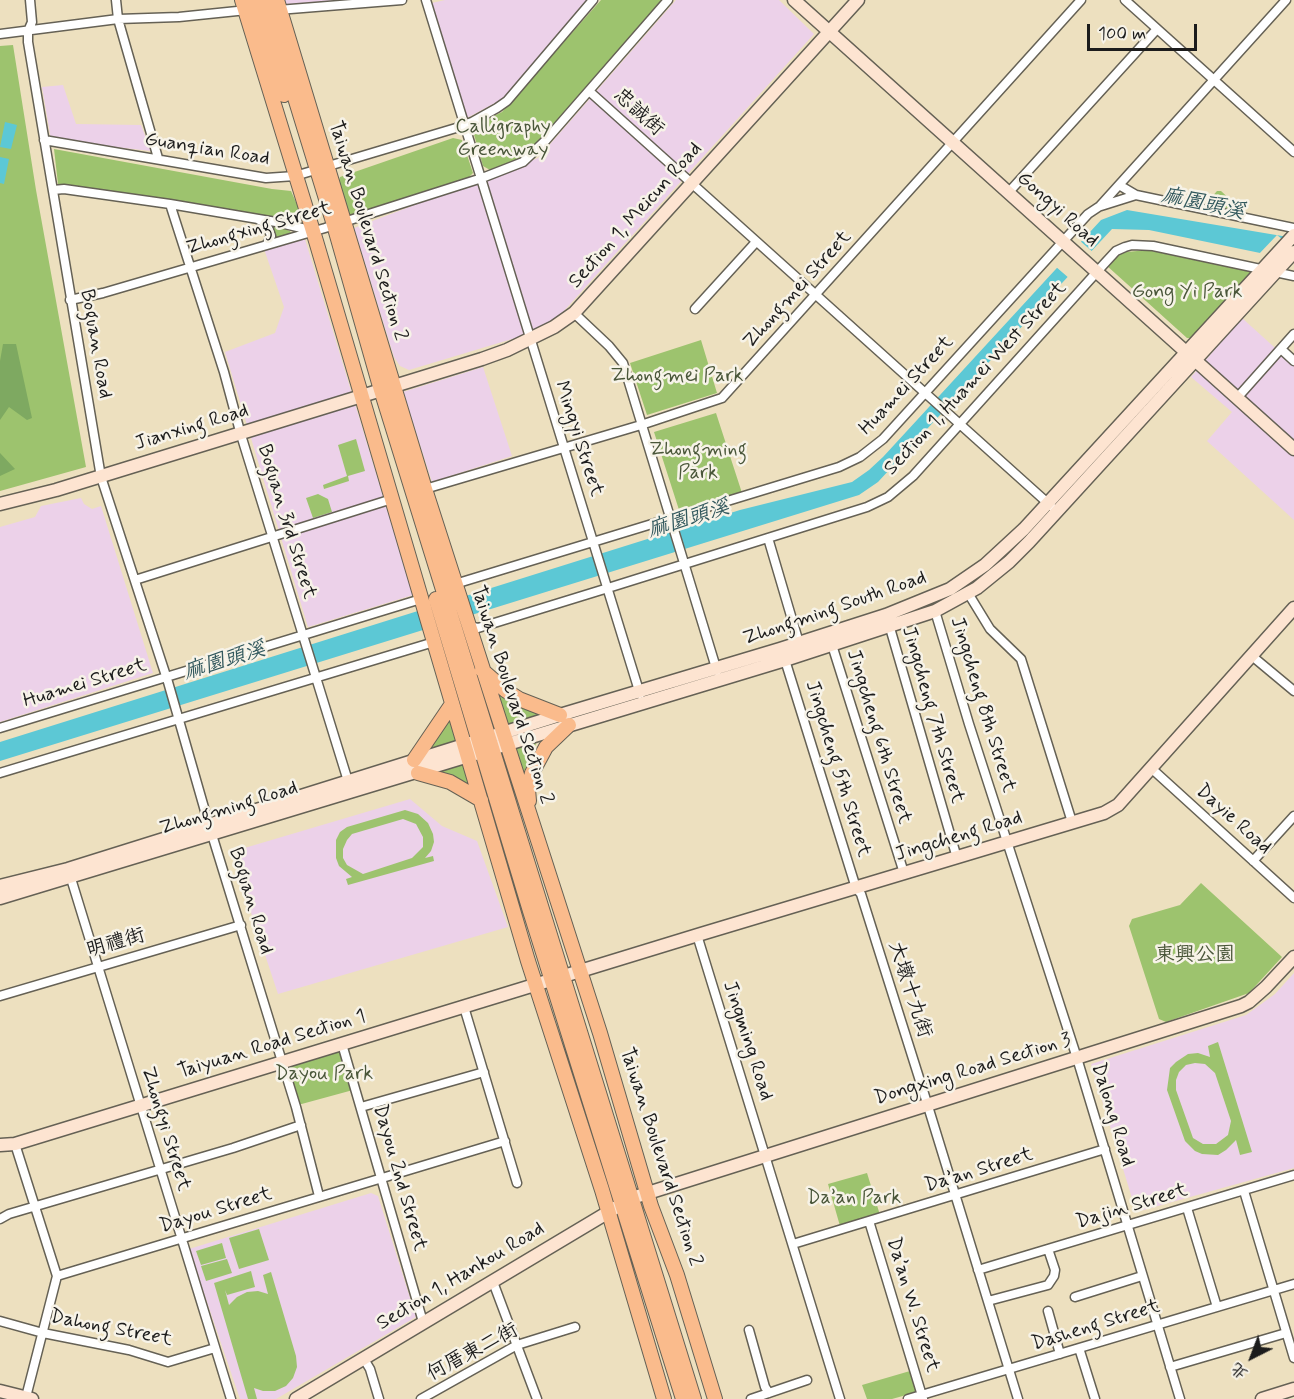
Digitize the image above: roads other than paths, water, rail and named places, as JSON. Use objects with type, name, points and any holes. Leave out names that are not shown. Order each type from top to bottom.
[{"type":"main road","name":"Taiwan Boulevard Section 2","points":[[261,5],[317,169],[329,226],[377,392],[392,499],[457,631],[482,670],[715,1399]]},
{"type":"main road","name":"Taiwan Boulevard Section 2","points":[[261,5],[317,169],[329,226],[377,392],[438,591],[457,631],[485,745],[557,978],[627,1200],[694,1399]]},
{"type":"main road","name":"Taiwan Boulevard Section 2","points":[[261,5],[295,176],[329,226]]},
{"type":"main road","name":"Taiwan Boulevard Section 2","points":[[377,392],[425,489],[438,591],[434,642],[536,985],[664,1399]]},
{"type":"main road","points":[[482,670],[519,699],[564,720],[532,774],[528,789],[533,830]]},
{"type":"main road","points":[[452,704],[416,766],[481,800]]},
{"type":"main road","name":"Taiwan Boulevard Section 2","points":[[627,1200],[682,1399]]},
{"type":"street","name":"Boguan Road","points":[[30,0],[32,22],[28,31],[44,140],[101,477],[167,680],[282,1062],[319,1196]]},
{"type":"street","points":[[116,0],[117,19],[158,158]]},
{"type":"street","points":[[0,34],[117,19],[179,17],[261,5],[402,0]]},
{"type":"street","name":"Mingyi Street","points":[[426,0],[607,584]]},
{"type":"street","name":"Guanqian Road","points":[[44,140],[266,178],[295,176],[466,125],[497,108],[507,100],[593,0]]},
{"type":"street","name":"Zhongxing Street","points":[[70,300],[103,293],[329,226],[507,169],[531,156],[668,0]]},
{"type":"street","name":"Gongyi Road","points":[[794,0],[1294,449]]},
{"type":"street","name":"Section 1, Meicun Road","points":[[377,392],[482,359],[530,340],[574,313],[858,0]]},
{"type":"street","name":"Zhongmei Street","points":[[425,489],[722,398],[1081,0]]},
{"type":"street","points":[[1125,0],[1294,152]]},
{"type":"street","name":"Huamei Street","points":[[0,728],[167,680],[304,637],[438,591],[595,545],[839,467],[860,457],[883,440],[927,394],[1286,0]]},
{"type":"street","points":[[1008,193],[1157,29]]},
{"type":"street","name":"忠誠街","points":[[589,91],[1053,508]]},
{"type":"street","points":[[1119,185],[1136,195],[1294,228]]},
{"type":"street","points":[[53,190],[64,189],[256,218],[329,226]]},
{"type":"street","points":[[1100,206],[1136,195]]},
{"type":"street","name":"Boguan 3rd Street","points":[[170,204],[224,372],[241,435],[348,781]]},
{"type":"street","points":[[256,218],[265,223],[269,230],[271,236],[267,244]]},
{"type":"street","name":"Zhongming South Road","points":[[466,751],[718,674],[799,643],[935,611],[968,593],[1009,562],[1053,508],[1279,260],[1294,235]]},
{"type":"street","points":[[695,309],[756,242]]},
{"type":"street","name":"Section 1, Huamei West Street","points":[[457,631],[478,627],[607,584],[768,538],[867,507],[888,497],[913,477],[958,422],[1094,269],[1116,251],[1132,245],[1143,245],[1294,276]]},
{"type":"street","name":"Zhongming South Road","points":[[1279,260],[1294,252]]},
{"type":"street","points":[[574,313],[609,346],[623,363],[718,674]]},
{"type":"street","points":[[1237,398],[1294,334]]},
{"type":"street","points":[[1281,349],[1294,361]]},
{"type":"street","name":"Jianxing Road","points":[[0,504],[101,477],[377,392]]},
{"type":"street","points":[[135,580],[392,499]]},
{"type":"street","name":"Zhongming South Road","points":[[718,674],[785,660],[832,645],[888,621],[967,579],[1053,508]]},
{"type":"street","points":[[768,538],[799,643]]},
{"type":"street","points":[[607,584],[641,697]]},
{"type":"street","points":[[968,593],[990,629],[1021,659],[1072,822]]},
{"type":"street","name":"Jingcheng Road","points":[[557,978],[1111,810],[1294,608]]},
{"type":"street","name":"Jingcheng 8th Street","points":[[935,611],[1007,843]]},
{"type":"street","name":"Jingcheng 7th Street","points":[[888,621],[957,858]]},
{"type":"street","points":[[0,773],[178,717],[434,642]]},
{"type":"street","name":"Jingcheng 6th Street","points":[[832,645],[903,873]]},
{"type":"street","points":[[1252,656],[1294,691]]},
{"type":"street","name":"Jingcheng 5th Street","points":[[785,660],[856,888]]},
{"type":"street","name":"Zhongming Road","points":[[0,898],[69,873],[466,751]]},
{"type":"street","name":"Zhongming Road","points":[[211,829],[348,781],[416,766]]},
{"type":"street","name":"Dayie Road","points":[[1151,768],[1294,897]]},
{"type":"street","points":[[1253,861],[1294,816]]},
{"type":"street","name":"Dalong Road","points":[[1007,843],[1077,1058],[1180,1399]]},
{"type":"street","name":"Zhongming Road","points":[[0,886],[69,873]]},
{"type":"street","name":"Zhongyi Street","points":[[69,873],[231,1399]]},
{"type":"street","name":"大墩十九街","points":[[856,888],[861,894],[1018,1399]]},
{"type":"street","name":"明禮街","points":[[0,996],[241,925]]},
{"type":"street","name":"Jingming Road","points":[[697,935],[840,1399]]},
{"type":"street","name":"Dongxing Road Section 3","points":[[647,1192],[1249,1002],[1294,957]]},
{"type":"street","name":"Taiyuan Road Section 1","points":[[0,1144],[15,1144],[557,978]]},
{"type":"street","points":[[464,1007],[517,1183]]},
{"type":"street","name":"Dayou 2nd Street","points":[[342,1044],[423,1322]]},
{"type":"street","points":[[361,1107],[484,1072]]},
{"type":"street","points":[[0,1220],[9,1214],[300,1125]]},
{"type":"street","name":"Dayou Street","points":[[57,1276],[505,1141]]},
{"type":"street","points":[[0,1391],[29,1398],[57,1276],[15,1144]]},
{"type":"street","name":"Da’an Street","points":[[793,1244],[1105,1149]]},
{"type":"street","name":"Dajin Street","points":[[978,1270],[1294,1175]]},
{"type":"street","points":[[1244,1191],[1294,1359]]},
{"type":"street","name":"Section 1, Hankou Road","points":[[296,1399],[627,1200],[647,1192]]},
{"type":"street","points":[[1188,1208],[1217,1307]]},
{"type":"street","name":"Da’an W. Street","points":[[869,1221],[923,1397]]},
{"type":"street","points":[[988,1301],[1048,1285],[1055,1270],[1048,1249]]},
{"type":"street","points":[[1075,1297],[1142,1276]]},
{"type":"street","points":[[493,1282],[537,1399]]},
{"type":"street","name":"Dasheng Street","points":[[908,1399],[923,1397],[1294,1284]]},
{"type":"street","points":[[1048,1311],[1060,1354]]},
{"type":"street","name":"Dahong Street","points":[[0,1321],[43,1333],[129,1350],[168,1362],[215,1348]]},
{"type":"street","name":"何厝東二街","points":[[422,1399],[517,1345],[575,1327]]},
{"type":"street","points":[[749,1330],[765,1387],[772,1395]]},
{"type":"street","points":[[1170,1367],[1286,1333]]},
{"type":"street","points":[[1079,1348],[1095,1399]]},
{"type":"street","points":[[364,1359],[370,1369],[379,1399]]},
{"type":"street","points":[[751,1399],[772,1395],[807,1380]]},
{"type":"street","points":[[1262,1399],[1294,1389]]},
{"type":"water","points":[[5,122],[17,125],[11,149],[0,147]]},
{"type":"water","points":[[0,157],[9,159],[4,184],[0,183]]},
{"type":"water","points":[[1127,210],[1294,238],[1294,260],[1149,230],[1112,229],[878,482],[859,495],[0,761],[0,742],[740,510],[852,482],[883,457],[1101,220]]},
{"type":"park label","name":"Calligraphy Greenway","points":[[503,140]]},
{"type":"park label","name":"Gong Yi Park","points":[[1187,293]]},
{"type":"park label","name":"Zhongmei Park","points":[[677,377]]},
{"type":"park label","name":"Zhongming Park","points":[[698,462]]},
{"type":"park label","name":"東興公園","points":[[1195,956]]},
{"type":"park label","name":"Dayou Park","points":[[324,1075]]},
{"type":"park label","name":"Da’an Park","points":[[854,1199]]},
{"type":"water label","name":"麻園頭溪","points":[[1203,205]]},
{"type":"water label","name":"麻園頭溪","points":[[689,520]]},
{"type":"water label","name":"麻園頭溪","points":[[225,662]]}]
